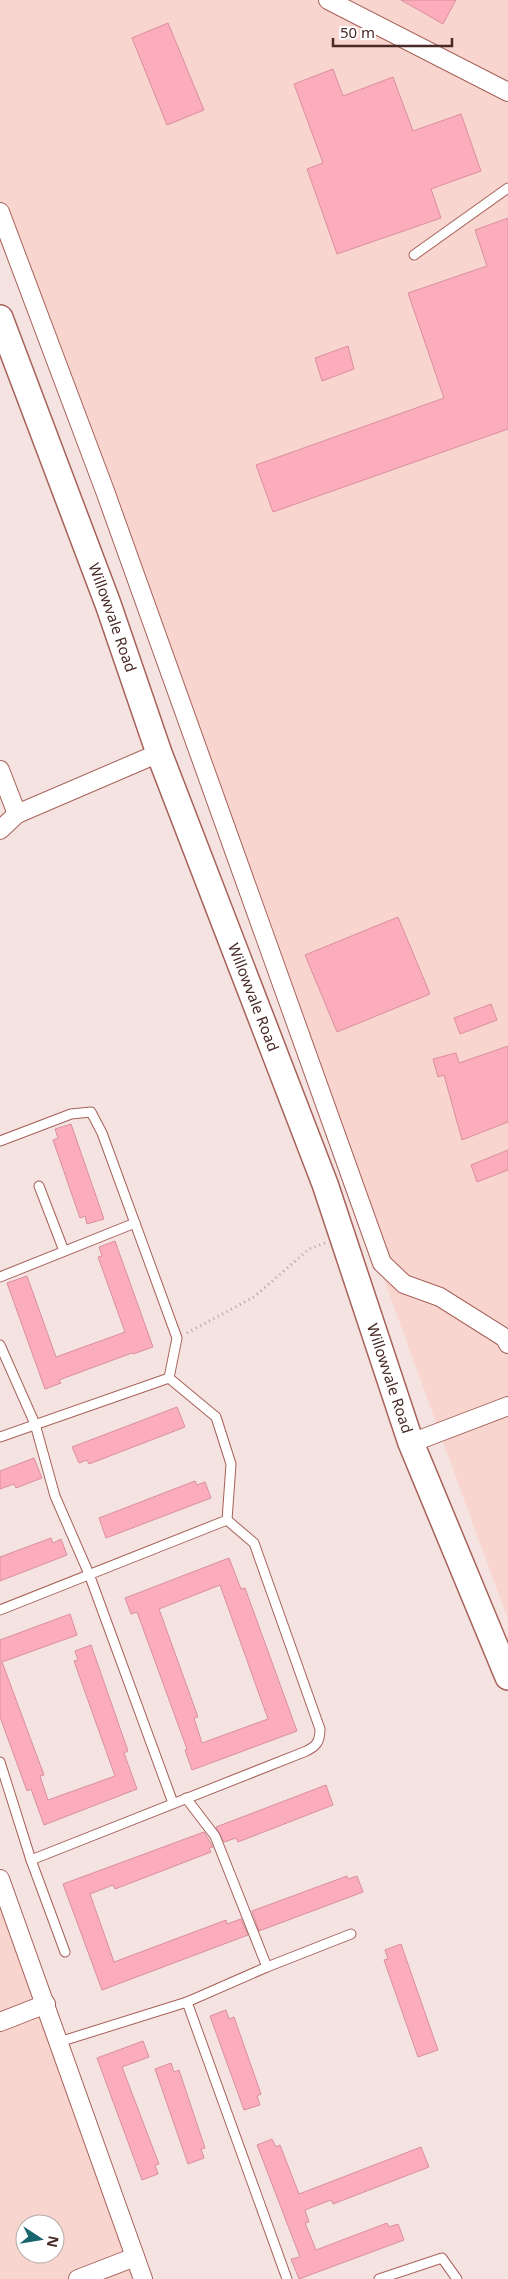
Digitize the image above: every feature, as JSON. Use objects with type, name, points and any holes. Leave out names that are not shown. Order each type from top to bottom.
[{"type":"main road","name":"Willowvale Road","points":[[0,318],[108,604],[159,753],[325,1184],[411,1443],[508,1677]]},
{"type":"street","points":[[328,0],[508,92]]},
{"type":"street","points":[[0,212],[105,491],[382,1263],[404,1284],[440,1297],[505,1338],[508,1344]]},
{"type":"street","points":[[0,830],[17,814],[159,753]]},
{"type":"street","points":[[0,770],[17,814]]},
{"type":"street","points":[[411,1443],[508,1406]]},
{"type":"street","points":[[0,1879],[143,2279]]},
{"type":"street","points":[[0,2022],[46,2004]]},
{"type":"street","points":[[78,2279],[135,2257]]},
{"type":"lane","points":[[414,255],[508,188]]},
{"type":"lane","points":[[0,1141],[71,1114],[91,1112],[102,1133],[177,1338],[169,1378]]},
{"type":"lane","points":[[39,1186],[64,1251]]},
{"type":"lane","points":[[0,1277],[135,1223]]},
{"type":"lane","points":[[0,1345],[35,1424],[54,1496],[90,1574],[172,1803]]},
{"type":"lane","points":[[0,1437],[169,1378]]},
{"type":"lane","points":[[169,1378],[216,1417],[231,1464],[227,1520]]},
{"type":"lane","points":[[0,1610],[227,1520]]},
{"type":"lane","points":[[31,1860],[304,1752],[318,1743],[320,1729],[299,1664],[254,1543],[227,1520]]},
{"type":"lane","points":[[0,1762],[31,1860],[65,1952]]},
{"type":"lane","points":[[186,1798],[215,1836],[267,1967]]},
{"type":"lane","points":[[59,2042],[187,2002],[267,1967],[351,1934]]},
{"type":"lane","points":[[187,2002],[287,2279]]},
{"type":"lane","points":[[379,2279],[442,2258],[457,2279]]},
{"type":"path","points":[[177,1338],[254,1297],[309,1249],[342,1236]]},
{"type":"shaded area","points":[[0,0],[508,0],[508,1620],[0,226]]},
{"type":"shaded area","points":[[0,1889],[145,2279],[0,2279]]},
{"type":"building","points":[[401,0],[456,0],[443,24]]},
{"type":"building","points":[[168,23],[204,110],[167,125],[132,38]]},
{"type":"building","points":[[333,69],[343,96],[393,77],[413,131],[461,114],[481,171],[431,189],[441,218],[337,254],[307,169],[323,163],[294,84]]},
{"type":"building","points":[[508,218],[508,429],[273,512],[256,465],[444,398],[408,293],[487,266],[475,230]]},
{"type":"building","points":[[348,346],[354,369],[322,381],[315,358]]},
{"type":"building","points":[[398,917],[430,994],[337,1032],[305,955]]},
{"type":"building","points":[[491,1004],[497,1020],[460,1034],[454,1018]]},
{"type":"building","points":[[508,1046],[508,1122],[462,1140],[444,1075],[438,1077],[433,1059],[456,1053],[459,1063]]},
{"type":"building","points":[[71,1124],[104,1219],[87,1224],[85,1216],[80,1218],[53,1140],[58,1138],[55,1129]]},
{"type":"building","points":[[508,1150],[508,1170],[477,1182],[471,1165]]},
{"type":"building","points":[[115,1241],[153,1347],[59,1380],[61,1383],[45,1389],[7,1283],[27,1276],[56,1357],[125,1332],[98,1257],[102,1256],[99,1247]]},
{"type":"building","points":[[177,1407],[185,1427],[89,1464],[87,1460],[79,1463],[72,1447]]},
{"type":"building","points":[[34,1458],[42,1478],[16,1488],[14,1484],[0,1489],[0,1471]]},
{"type":"building","points":[[195,1481],[197,1485],[205,1482],[211,1498],[106,1538],[99,1518]]},
{"type":"building","points":[[51,1538],[53,1543],[61,1539],[67,1555],[0,1581],[0,1557]]},
{"type":"building","points":[[229,1558],[241,1589],[245,1588],[297,1731],[192,1770],[185,1750],[187,1749],[137,1612],[131,1614],[125,1598]],"holes":[[[220,1585],[268,1719],[202,1743],[194,1718],[198,1717],[159,1609]]]},
{"type":"building","points":[[70,1614],[77,1635],[2,1662],[44,1775],[40,1776],[48,1800],[115,1776],[74,1661],[78,1660],[75,1651],[91,1645],[128,1751],[124,1753],[137,1789],[44,1825],[31,1789],[27,1791],[0,1717],[0,1640]]},
{"type":"building","points":[[326,1785],[333,1805],[238,1842],[236,1838],[224,1842],[216,1827]]},
{"type":"building","points":[[204,1832],[213,1847],[209,1848],[211,1852],[115,1889],[113,1885],[90,1894],[114,1962],[226,1920],[227,1924],[241,1919],[248,1935],[102,1990],[63,1884]]},
{"type":"building","points":[[347,1876],[348,1879],[357,1876],[363,1892],[259,1931],[252,1911]]},
{"type":"building","points":[[401,1944],[438,2050],[418,2057],[384,1960],[388,1959],[385,1950]]},
{"type":"building","points":[[226,2010],[229,2019],[234,2017],[261,2094],[257,2096],[260,2105],[244,2110],[210,2016]]},
{"type":"building","points":[[143,2041],[149,2057],[122,2067],[159,2164],[155,2165],[158,2174],[142,2180],[97,2058]]},
{"type":"building","points":[[171,2063],[174,2072],[179,2070],[205,2148],[201,2149],[204,2158],[188,2164],[155,2069]]},
{"type":"building","points":[[272,2139],[276,2147],[280,2145],[299,2194],[421,2147],[429,2167],[333,2204],[331,2200],[305,2210],[309,2222],[305,2223],[316,2250],[387,2223],[389,2227],[398,2224],[404,2240],[299,2279],[291,2259],[300,2257],[257,2145]]}]
